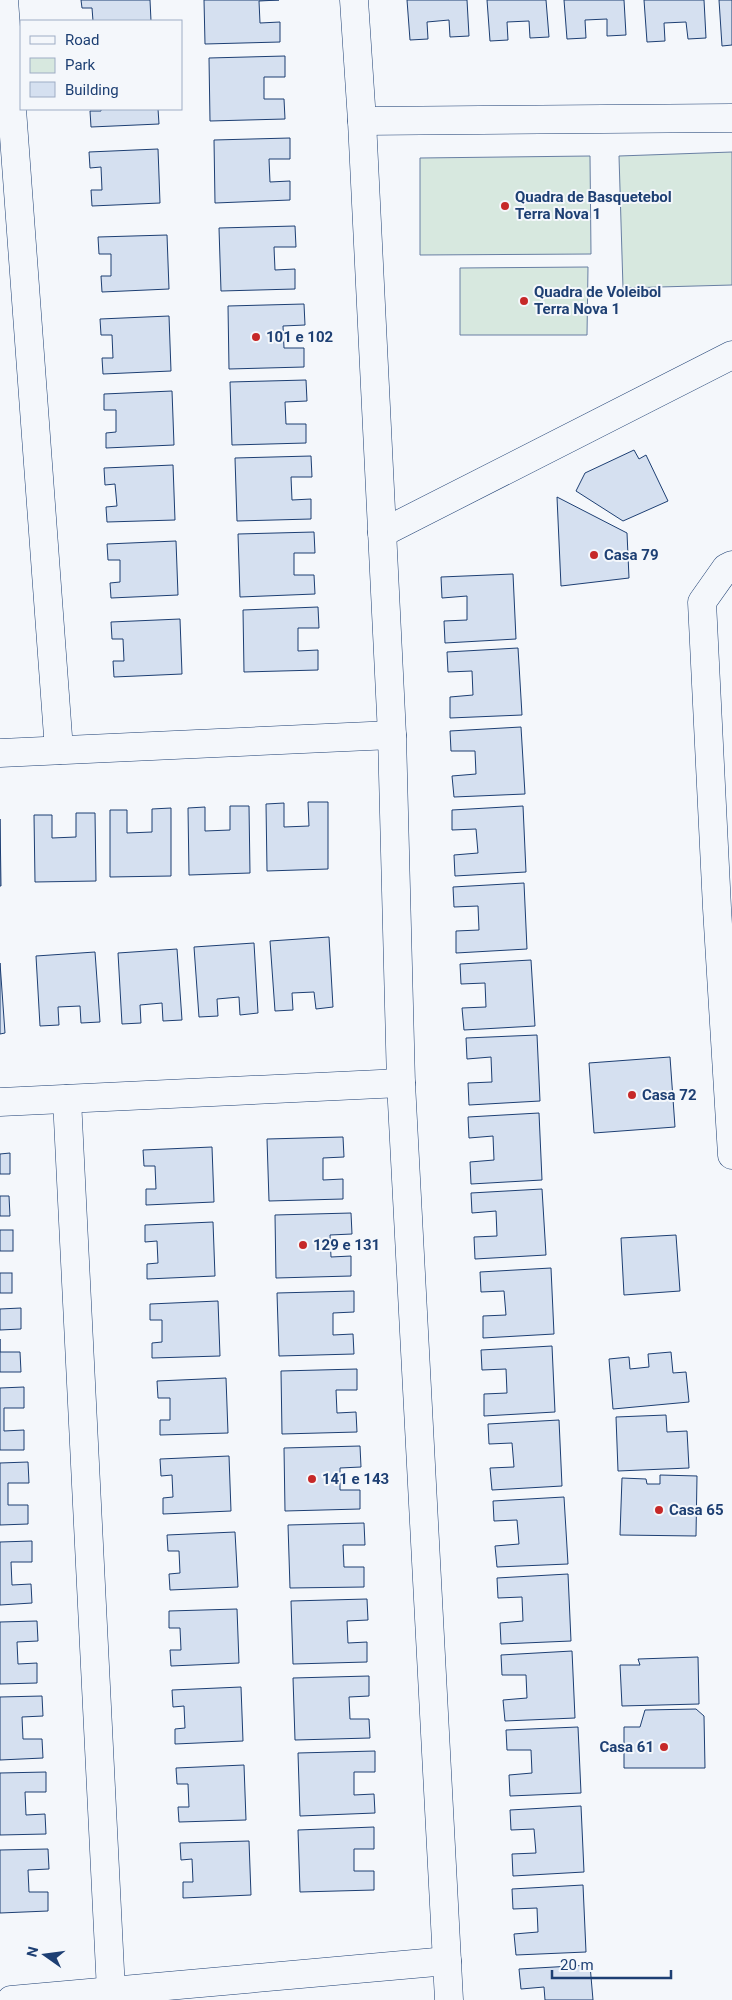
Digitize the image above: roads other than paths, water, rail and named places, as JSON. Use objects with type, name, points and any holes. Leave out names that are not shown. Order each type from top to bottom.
[{"type":"street","points":[[4,0],[59,750]]},
{"type":"street","points":[[354,0],[362,121],[392,735],[401,1083],[450,2000]]},
{"type":"street","points":[[362,121],[732,118]]},
{"type":"street","points":[[382,533],[732,355]]},
{"type":"street","points":[[732,565],[726,568],[702,602],[724,904],[732,1155]]},
{"type":"street","points":[[0,752],[392,735]]},
{"type":"street","points":[[0,1102],[401,1083]]},
{"type":"street","points":[[67,1099],[111,1991]]},
{"type":"street","points":[[10,2000],[448,1961]]},
{"type":"place","name":"Quadra de Basquetebol Terra Nova 1","points":[[505,206]]},
{"type":"place","name":"Quadra de Voleibol Terra Nova 1","points":[[524,301]]},
{"type":"place","name":"101 e 102","points":[[256,337]]},
{"type":"place","name":"Casa 79","points":[[594,555]]},
{"type":"place","name":"Casa 72","points":[[632,1095]]},
{"type":"place","name":"129 e 131","points":[[303,1245]]},
{"type":"place","name":"141 e 143","points":[[312,1479]]},
{"type":"place","name":"Casa 65","points":[[659,1510]]},
{"type":"place","name":"Casa 61","points":[[664,1747]]}]
